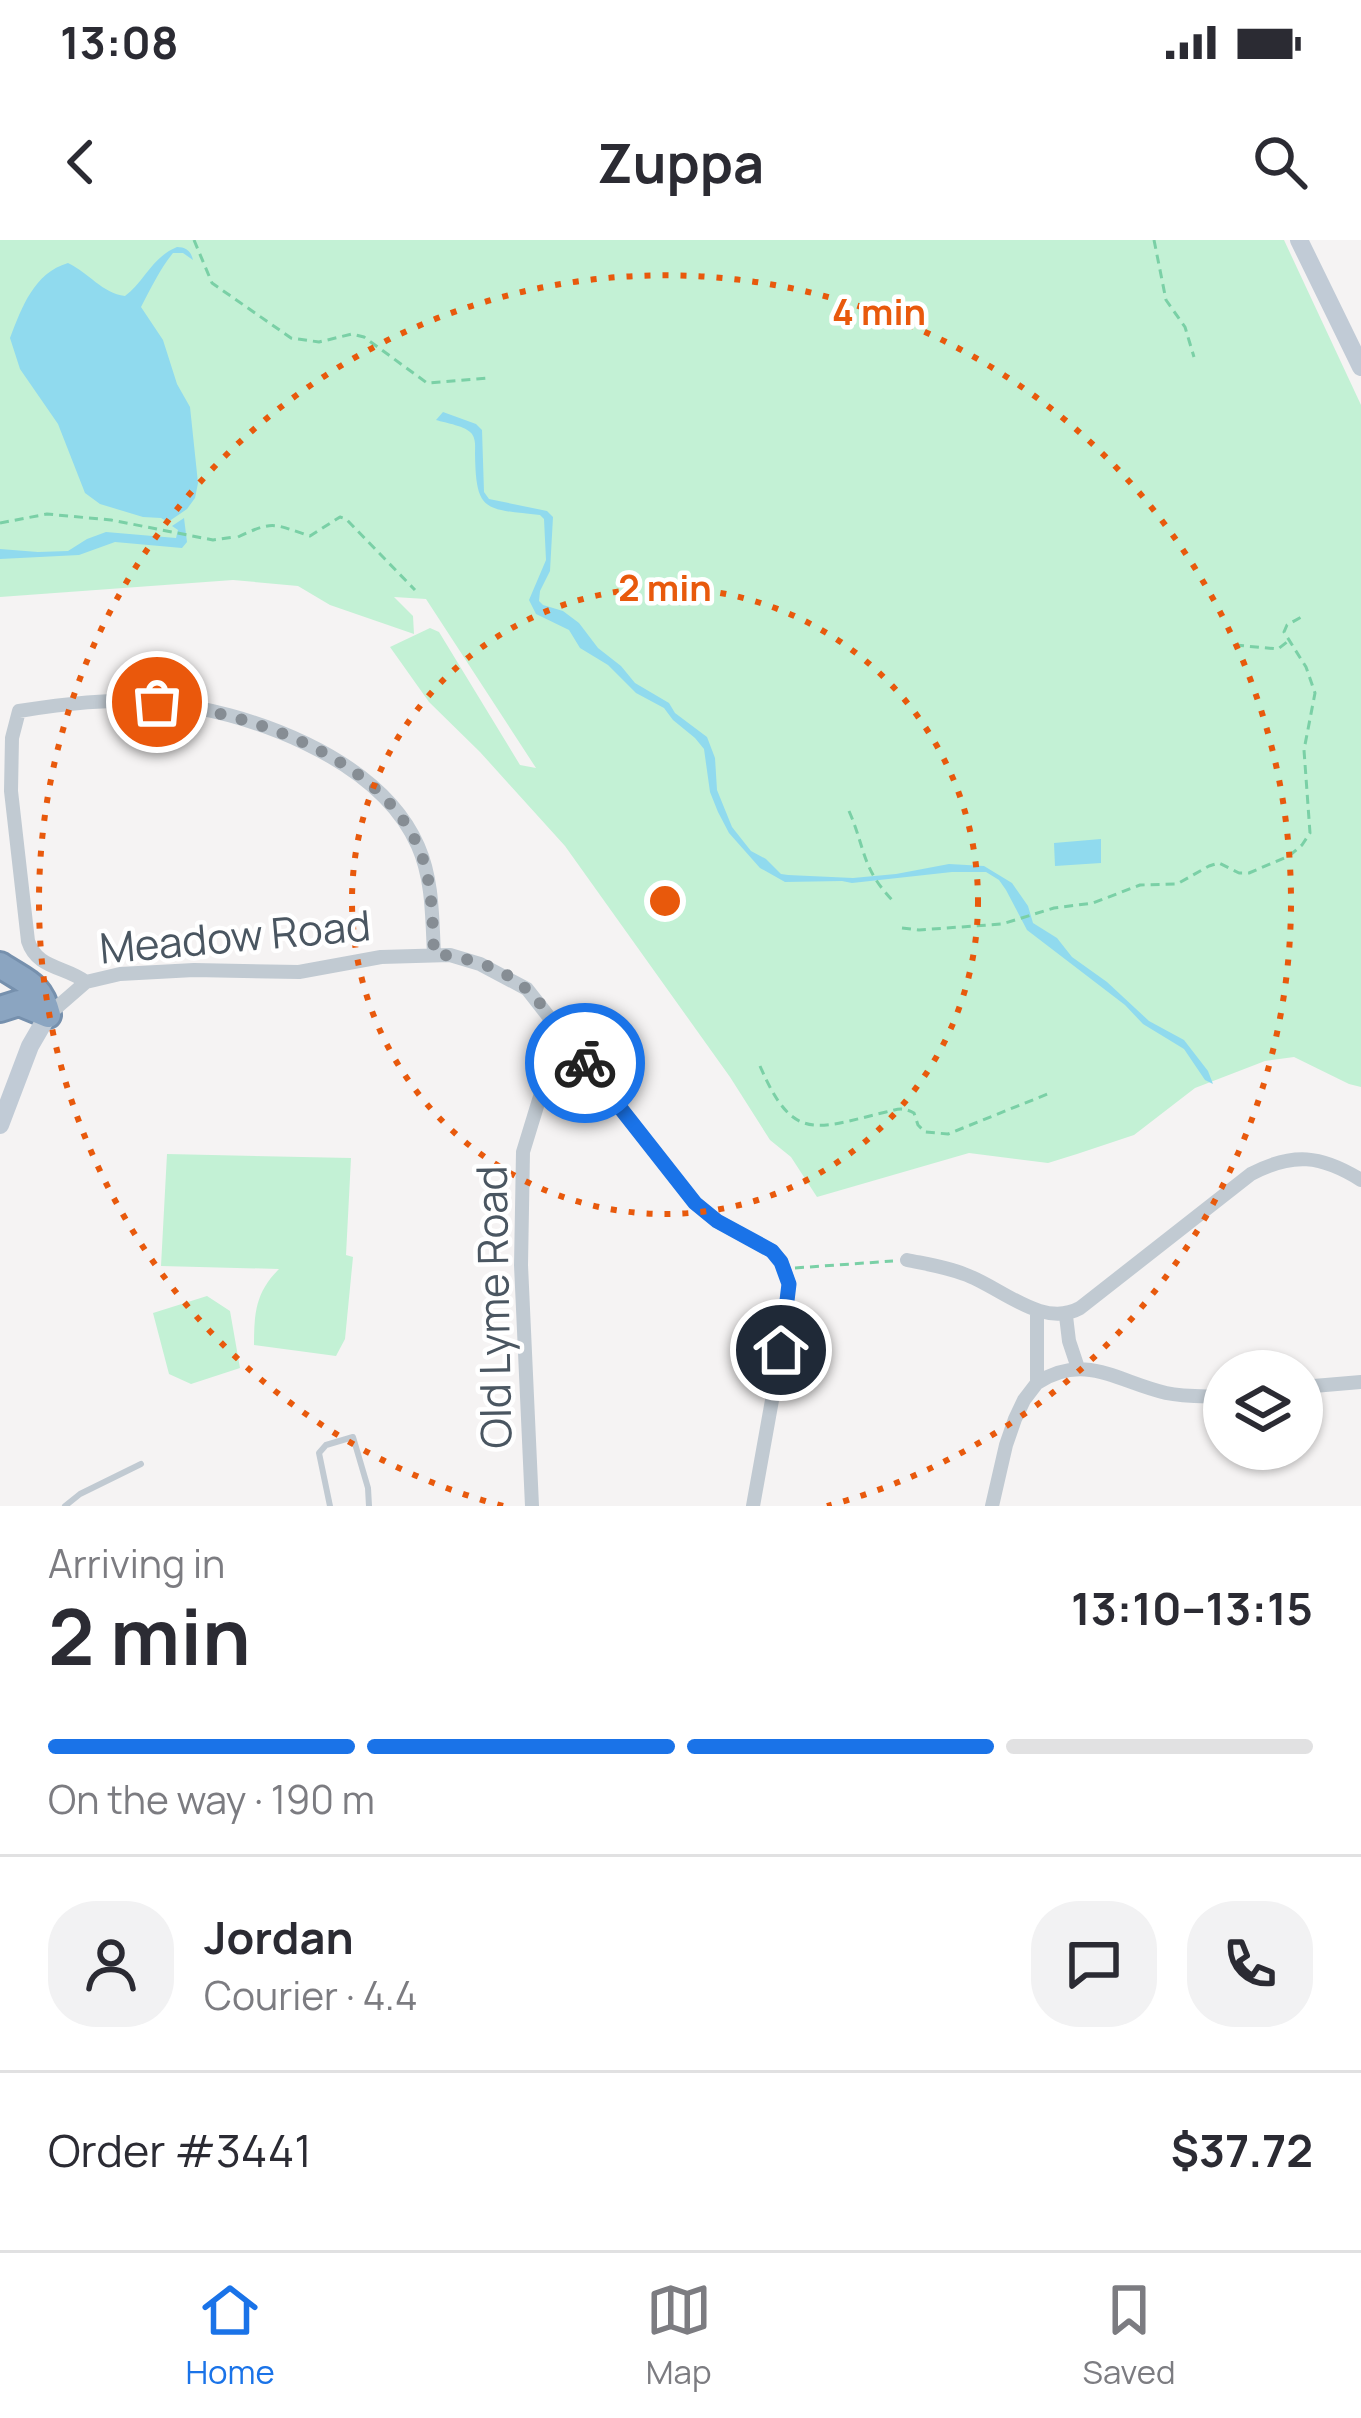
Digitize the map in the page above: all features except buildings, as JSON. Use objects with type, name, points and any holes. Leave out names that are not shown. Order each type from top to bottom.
[{"type":"highway","points":[[0,964],[36,988],[48,1016]]},
{"type":"highway","points":[[0,1010],[19,1004],[48,1016]]},
{"type":"street","points":[[1298,240],[1361,367]]},
{"type":"street","points":[[86,982],[41,962],[28,941],[11,791],[12,738],[19,711],[157,702],[194,707],[296,738],[345,767],[398,810],[426,869],[434,954]]},
{"type":"street","name":"Meadow Road","points":[[48,1016],[86,982],[143,972],[299,972],[381,957],[434,954],[480,964],[527,989],[695,1203],[717,1221],[772,1251],[784,1268]]},
{"type":"street","points":[[0,1125],[30,1046],[48,1016]]},
{"type":"street","name":"Old Lyme Road","points":[[532,1506],[521,1265],[523,1152],[542,1090],[573,1048]]},
{"type":"street","points":[[907,1260],[959,1272],[1037,1312],[1066,1316],[1251,1174],[1277,1161],[1324,1162],[1361,1180]]},
{"type":"street","points":[[753,1506],[781,1350],[789,1284],[784,1268]]},
{"type":"street","points":[[1037,1312],[1037,1383]]},
{"type":"street","points":[[1066,1316],[1078,1368]]},
{"type":"street","points":[[992,1506],[1015,1419],[1037,1383],[1050,1375],[1078,1368],[1166,1393],[1203,1396]]},
{"type":"street","points":[[1323,1385],[1361,1382]]},
{"type":"lane","points":[[330,1506],[319,1453],[326,1445],[353,1438],[370,1506]]},
{"type":"lane","points":[[65,1506],[141,1464]]},
{"type":"path","points":[[194,240],[212,283],[291,338],[319,342],[352,334],[427,383],[488,378]]},
{"type":"path","points":[[1154,240],[1166,301],[1185,327],[1194,357]]},
{"type":"path","points":[[0,523],[47,514],[111,520],[213,541],[265,524],[310,536],[340,517],[415,590]]},
{"type":"path","points":[[902,928],[968,928],[1020,920],[1054,908],[1093,903],[1140,885],[1177,884],[1219,863],[1239,873],[1260,871],[1289,856],[1310,833],[1303,770],[1315,693],[1306,667],[1284,632],[1305,615]]},
{"type":"path","points":[[1235,645],[1278,649],[1288,641]]},
{"type":"path","points":[[849,811],[870,872],[894,902]]},
{"type":"path","points":[[760,1066],[790,1117],[812,1125],[844,1124],[902,1108],[914,1113],[925,1132],[948,1133],[1050,1093]]},
{"type":"path","points":[[784,1268],[907,1260]]},
{"type":"green space","points":[[0,240],[1284,240],[1361,405],[1361,1087],[1294,1057],[1265,1061],[1195,1088],[1134,1135],[1048,1163],[969,1153],[817,1197],[791,1157],[770,1140],[565,846],[429,702],[390,647],[430,628],[439,632],[520,765],[536,768],[426,599],[394,597],[413,616],[414,634],[330,605],[298,586],[233,580],[0,597]]},
{"type":"green space","points":[[167,1154],[351,1158],[346,1255],[353,1257],[345,1339],[336,1356],[254,1345],[258,1303],[279,1269],[161,1266]]},
{"type":"green space","points":[[207,1296],[230,1311],[240,1368],[191,1384],[169,1374],[153,1313]]},
{"type":"water","points":[[177,247],[188,250],[193,260],[173,253],[141,307],[163,340],[190,407],[198,483],[187,509],[168,522],[100,504],[85,493],[58,424],[20,369],[10,338],[31,293],[56,268],[68,263],[109,291],[125,296],[161,257]]},
{"type":"water","points":[[443,412],[482,430],[484,492],[489,499],[547,511],[553,517],[550,571],[539,601],[579,623],[635,683],[669,703],[707,737],[715,758],[717,790],[732,827],[751,851],[788,875],[853,878],[949,864],[984,866],[1012,883],[1033,923],[1057,938],[1072,957],[1149,1021],[1184,1040],[1213,1084],[1205,1080],[1184,1049],[1143,1024],[1027,930],[999,880],[986,872],[852,883],[785,882],[760,868],[729,833],[718,812],[704,749],[695,738],[664,708],[636,693],[608,665],[580,648],[569,630],[536,614],[529,600],[546,560],[544,519],[487,504],[478,487],[473,436],[436,420]]},
{"type":"water","points":[[184,518],[187,542],[182,548],[115,542],[79,555],[0,559],[0,549],[68,551],[106,532],[176,538],[178,530],[172,526]]},
{"type":"water","points":[[1101,839],[1101,863],[1055,866],[1054,843]]},
{"type":"way so far","points":[[157,702],[194,707],[296,738],[381,794],[398,810],[426,869],[434,954],[480,964],[527,989],[585,1063]]},
{"type":"route","points":[[585,1063],[695,1203],[717,1221],[772,1251],[781,1262],[789,1284],[781,1350]]}]
